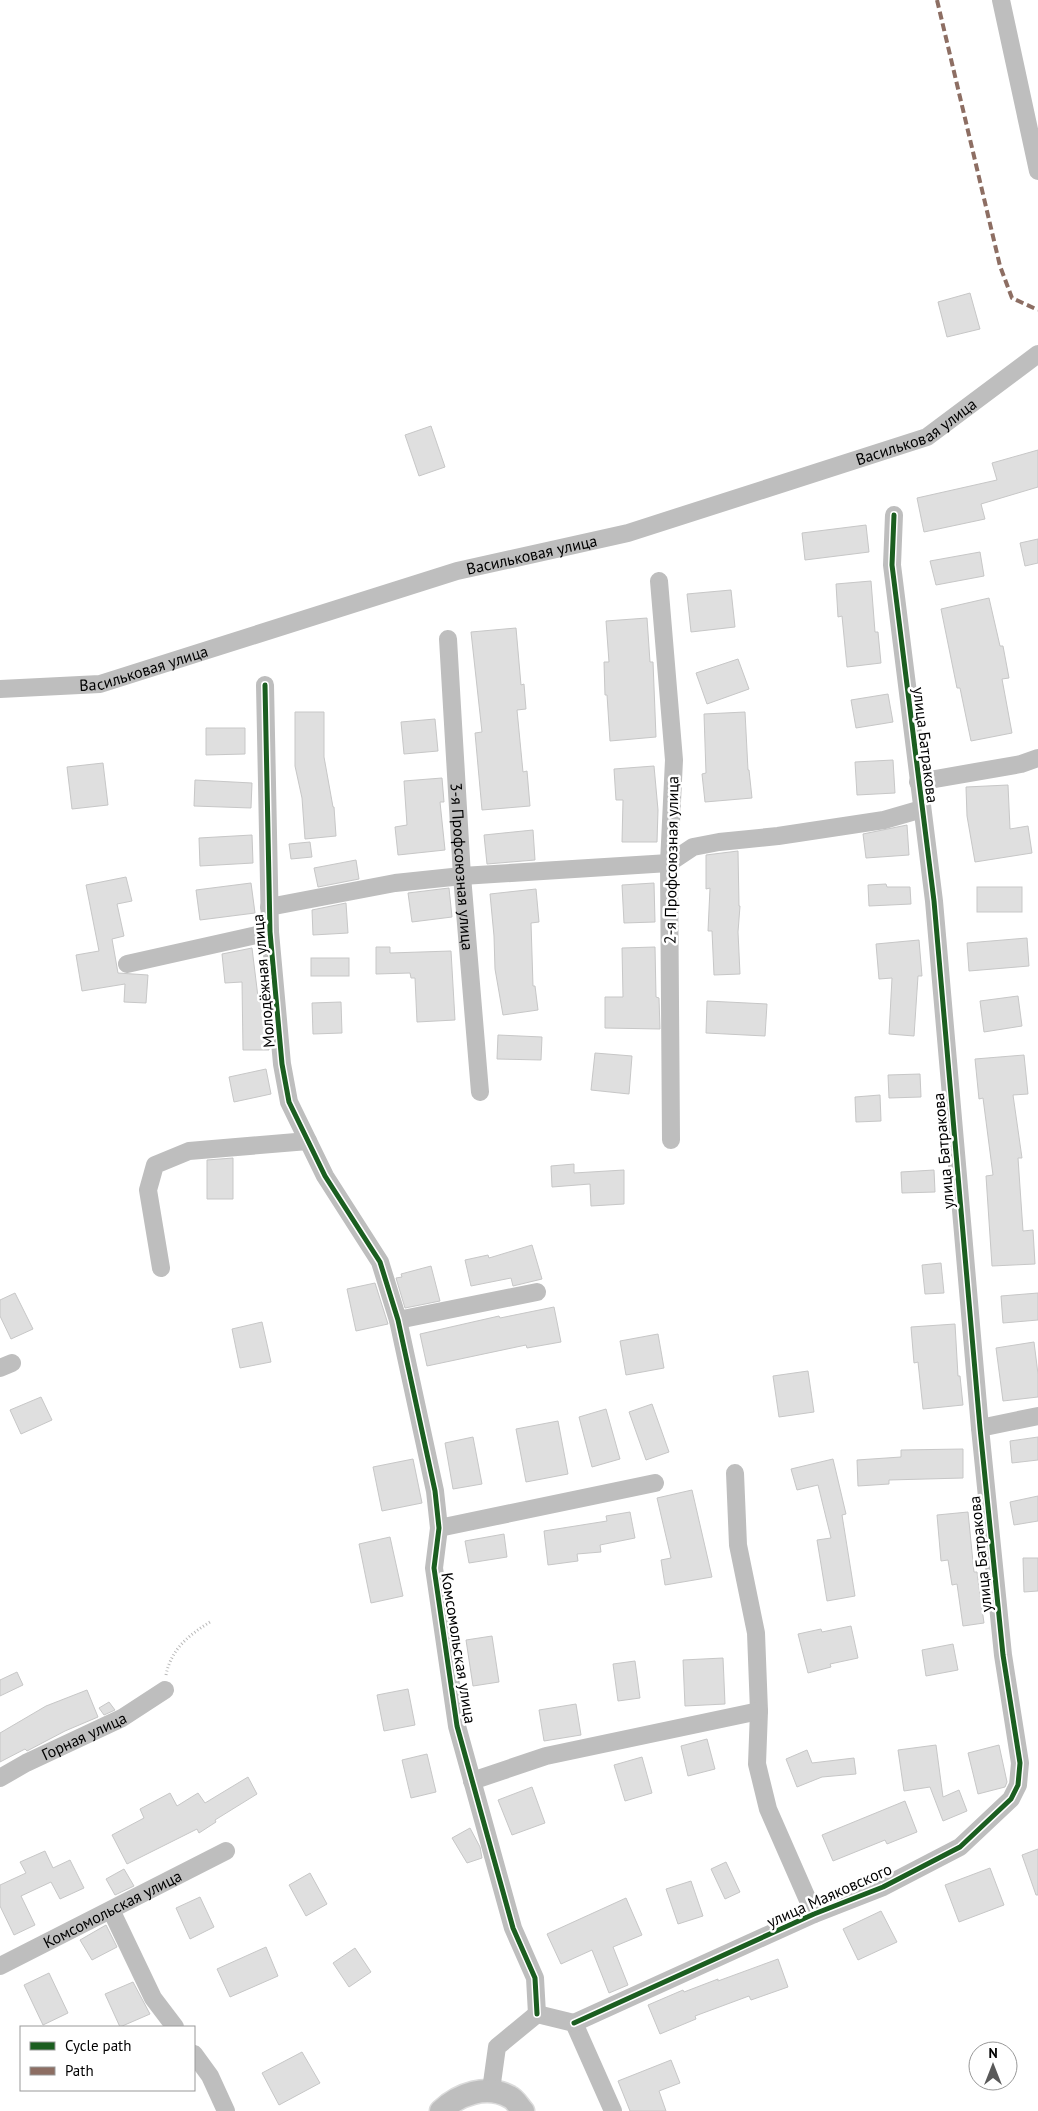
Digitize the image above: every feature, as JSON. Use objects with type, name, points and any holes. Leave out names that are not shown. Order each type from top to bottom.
[{"type":"main road","points":[[441,2111],[468,2094],[491,2090],[511,2097],[523,2111]]},
{"type":"street","points":[[1001,0],[1038,171]]},
{"type":"street","name":"Васильковая улица","points":[[0,689],[100,684],[457,571],[628,533],[927,437],[1038,354]]},
{"type":"street","name":"улица Батракова","points":[[894,515],[892,565],[934,901],[980,1428],[1002,1655],[1020,1763],[1018,1785]]},
{"type":"street","name":"2-я Профсоюзная улица","points":[[659,581],[674,760],[669,863],[671,1140]]},
{"type":"street","name":"3-я Профсоюзная улица","points":[[448,640],[462,876],[480,1092]]},
{"type":"street","name":"Молодёжная улица","points":[[265,686],[270,932],[282,1064],[289,1102],[325,1176]]},
{"type":"street","points":[[918,782],[1020,764],[1038,758]]},
{"type":"street","points":[[269,907],[395,883],[462,876],[669,863],[693,847],[884,820],[922,810]]},
{"type":"street","points":[[127,964],[270,932]]},
{"type":"street","points":[[161,1268],[148,1190],[155,1165],[189,1151],[308,1140]]},
{"type":"street","name":"Комсомольская улица","points":[[325,1176],[380,1262],[398,1320],[435,1491],[439,1528],[434,1568],[457,1726],[513,1928],[535,1978],[537,2014]]},
{"type":"street","points":[[398,1320],[537,1292]]},
{"type":"street","points":[[980,1428],[1038,1416]]},
{"type":"street","points":[[735,1473],[738,1545],[756,1633],[759,1711],[757,1764],[768,1809],[814,1914]]},
{"type":"street","points":[[439,1528],[655,1483]]},
{"type":"street","name":"Горная улица","points":[[0,1778],[26,1763],[122,1718],[164,1690]]},
{"type":"street","points":[[472,1781],[546,1756],[759,1711]]},
{"type":"street","name":"улица Маяковского","points":[[574,2023],[814,1914],[883,1887],[960,1847],[1011,1799],[1018,1785]]},
{"type":"street","name":"Комсомольская улица","points":[[0,1966],[226,1851]]},
{"type":"street","points":[[111,1910],[154,1998],[174,2026]]},
{"type":"street","points":[[491,2090],[496,2046],[537,2014],[574,2023],[613,2111]]},
{"type":"street","points":[[195,2055],[210,2076],[226,2111]]},
{"type":"path","points":[[164,1690],[168,1665],[181,1642],[210,1622]]},
{"type":"building","points":[[970,293],[980,329],[947,337],[938,302]]},
{"type":"building","points":[[431,426],[445,467],[419,476],[405,435]]},
{"type":"building","points":[[1038,450],[1038,487],[981,504],[985,519],[924,532],[917,498],[997,480],[992,463]]},
{"type":"building","points":[[866,525],[869,552],[805,560],[802,533]]},
{"type":"building","points":[[1038,539],[1038,563],[1025,566],[1020,543]]},
{"type":"building","points":[[980,552],[984,576],[936,585],[930,561]]},
{"type":"building","points":[[871,581],[875,632],[878,632],[881,663],[847,667],[842,616],[838,617],[836,584]]},
{"type":"building","points":[[731,590],[735,627],[691,632],[687,594]]},
{"type":"building","points":[[989,598],[1000,646],[1003,646],[1009,678],[1002,679],[1012,733],[971,741],[960,688],[957,688],[941,609]]},
{"type":"building","points":[[647,618],[650,662],[653,662],[656,737],[610,741],[607,695],[605,695],[604,662],[609,662],[606,621]]},
{"type":"building","points":[[516,628],[521,685],[524,684],[526,709],[517,710],[523,772],[527,771],[530,806],[482,810],[475,733],[482,732],[471,632]]},
{"type":"building","points":[[738,659],[749,689],[707,704],[696,673]]},
{"type":"building","points":[[888,694],[893,722],[856,728],[851,700]]},
{"type":"building","points":[[295,712],[324,712],[324,757],[334,807],[336,836],[305,839],[302,798],[295,766]]},
{"type":"building","points":[[745,712],[748,770],[752,798],[705,802],[702,774],[706,773],[704,714]]},
{"type":"building","points":[[435,719],[438,751],[404,754],[401,722]]},
{"type":"building","points":[[206,728],[245,728],[245,754],[206,755]]},
{"type":"building","points":[[893,760],[895,793],[857,795],[855,762]]},
{"type":"building","points":[[103,763],[108,805],[72,809],[67,767]]},
{"type":"building","points":[[654,766],[658,810],[657,842],[622,842],[623,800],[616,800],[614,769]]},
{"type":"building","points":[[442,778],[444,802],[440,802],[445,850],[398,855],[395,827],[407,825],[404,781]]},
{"type":"building","points":[[195,780],[252,783],[251,808],[194,806]]},
{"type":"building","points":[[1008,785],[1010,829],[1028,826],[1032,853],[975,862],[967,816],[966,787]]},
{"type":"building","points":[[907,825],[909,855],[866,858],[863,834]]},
{"type":"building","points":[[533,830],[535,860],[487,864],[484,835]]},
{"type":"building","points":[[252,835],[253,863],[200,866],[199,838]]},
{"type":"building","points":[[310,842],[312,857],[291,859],[289,844]]},
{"type":"building","points":[[738,851],[740,974],[714,975],[712,931],[708,931],[710,888],[706,889],[706,855]]},
{"type":"building","points":[[356,860],[359,879],[318,887],[314,868]]},
{"type":"building","points":[[126,877],[132,901],[117,904],[124,936],[112,939],[118,973],[148,975],[146,1003],[124,1002],[125,984],[82,991],[76,955],[99,951],[86,885]]},
{"type":"building","points":[[251,883],[255,913],[200,920],[196,890]]},
{"type":"building","points":[[654,883],[655,922],[624,923],[622,885]]},
{"type":"building","points":[[886,884],[887,887],[910,887],[911,904],[869,906],[868,885]]},
{"type":"building","points":[[977,887],[1022,887],[1022,912],[977,912]]},
{"type":"building","points":[[449,888],[452,917],[412,922],[408,893]]},
{"type":"building","points":[[536,889],[539,922],[531,923],[533,986],[535,986],[538,1010],[503,1015],[495,969],[490,894]]},
{"type":"building","points":[[346,903],[348,933],[313,935],[312,910]]},
{"type":"building","points":[[1027,938],[1029,966],[969,971],[967,943]]},
{"type":"building","points":[[919,940],[922,976],[918,976],[914,1036],[889,1034],[892,978],[879,979],[876,944]]},
{"type":"building","points":[[376,947],[390,947],[390,953],[451,951],[455,1020],[417,1022],[415,978],[411,978],[410,973],[376,974]]},
{"type":"building","points":[[655,947],[656,997],[659,998],[660,1029],[605,1028],[605,997],[623,997],[622,948]]},
{"type":"building","points":[[252,948],[258,997],[265,997],[269,1050],[243,1050],[242,982],[225,983],[222,954]]},
{"type":"building","points":[[311,958],[349,958],[349,976],[311,976]]},
{"type":"building","points":[[1018,996],[1022,1026],[984,1032],[980,1001]]},
{"type":"building","points":[[707,1001],[767,1004],[765,1036],[706,1033]]},
{"type":"building","points":[[341,1002],[342,1033],[313,1034],[312,1003]]},
{"type":"building","points":[[498,1035],[542,1037],[541,1060],[497,1059]]},
{"type":"building","points":[[595,1053],[632,1056],[629,1094],[591,1090]]},
{"type":"building","points":[[1024,1055],[1028,1094],[1013,1095],[1022,1158],[1018,1158],[1023,1231],[1033,1230],[1035,1264],[992,1266],[986,1176],[993,1175],[983,1098],[979,1099],[975,1059]]},
{"type":"building","points":[[266,1069],[271,1094],[234,1102],[229,1077]]},
{"type":"building","points":[[920,1074],[921,1097],[889,1098],[888,1075]]},
{"type":"building","points":[[880,1095],[881,1121],[856,1122],[855,1097]]},
{"type":"building","points":[[233,1158],[233,1199],[207,1199],[207,1160]]},
{"type":"building","points":[[574,1164],[574,1173],[624,1170],[624,1204],[591,1206],[590,1184],[552,1187],[551,1166]]},
{"type":"building","points":[[934,1170],[935,1192],[902,1193],[901,1172]]},
{"type":"building","points":[[532,1245],[542,1279],[513,1286],[511,1278],[471,1286],[465,1260],[488,1255],[489,1258]]},
{"type":"building","points":[[941,1263],[944,1293],[925,1294],[922,1265]]},
{"type":"building","points":[[431,1266],[440,1301],[405,1308],[396,1278],[402,1277],[401,1274]]},
{"type":"building","points":[[375,1283],[388,1324],[356,1331],[347,1289]]},
{"type":"building","points":[[15,1293],[33,1329],[11,1339],[0,1316],[0,1300]]},
{"type":"building","points":[[1038,1293],[1038,1320],[1003,1323],[1001,1296]]},
{"type":"building","points":[[554,1307],[561,1342],[527,1348],[526,1345],[427,1366],[420,1334],[499,1316],[500,1318]]},
{"type":"building","points":[[262,1322],[271,1362],[240,1368],[232,1329]]},
{"type":"building","points":[[955,1324],[958,1376],[960,1376],[963,1405],[923,1409],[918,1362],[914,1363],[911,1327]]},
{"type":"building","points":[[658,1334],[664,1368],[626,1375],[620,1341]]},
{"type":"building","points":[[1034,1342],[1038,1374],[1038,1397],[1003,1401],[996,1348]]},
{"type":"building","points":[[808,1371],[814,1412],[779,1417],[773,1376]]},
{"type":"building","points":[[41,1397],[52,1420],[21,1434],[10,1410]]},
{"type":"building","points":[[652,1404],[669,1452],[646,1460],[629,1412]]},
{"type":"building","points":[[606,1409],[620,1459],[592,1467],[579,1417]]},
{"type":"building","points":[[558,1421],[568,1474],[526,1482],[516,1429]]},
{"type":"building","points":[[473,1437],[482,1484],[453,1489],[445,1443]]},
{"type":"building","points":[[1038,1437],[1038,1460],[1012,1463],[1010,1441]]},
{"type":"building","points":[[963,1449],[963,1478],[889,1480],[889,1484],[858,1486],[857,1460],[901,1457],[901,1450]]},
{"type":"building","points":[[413,1459],[422,1503],[382,1511],[373,1467]]},
{"type":"building","points":[[833,1459],[846,1514],[842,1515],[855,1596],[827,1601],[817,1540],[831,1538],[818,1485],[797,1490],[791,1469]]},
{"type":"building","points":[[692,1490],[712,1577],[665,1585],[661,1560],[671,1558],[657,1498]]},
{"type":"building","points":[[1038,1496],[1038,1521],[1014,1525],[1010,1502]]},
{"type":"building","points":[[630,1512],[635,1538],[600,1545],[601,1552],[577,1554],[578,1561],[548,1565],[544,1531],[607,1521],[606,1516]]},
{"type":"building","points":[[968,1512],[974,1572],[977,1572],[984,1623],[963,1626],[957,1584],[952,1585],[948,1560],[941,1561],[937,1515]]},
{"type":"building","points":[[504,1534],[507,1557],[469,1563],[465,1541]]},
{"type":"building","points":[[390,1537],[403,1596],[371,1603],[359,1544]]},
{"type":"building","points":[[1023,1558],[1038,1558],[1038,1591],[1024,1592]]},
{"type":"building","points":[[851,1626],[858,1658],[830,1664],[831,1667],[808,1673],[798,1634],[821,1629],[822,1632]]},
{"type":"building","points":[[492,1636],[499,1682],[473,1686],[466,1640]]},
{"type":"building","points":[[953,1644],[958,1670],[926,1676],[922,1650]]},
{"type":"building","points":[[723,1658],[725,1704],[685,1706],[683,1660]]},
{"type":"building","points":[[635,1661],[640,1698],[618,1701],[613,1664]]},
{"type":"building","points":[[17,1672],[23,1685],[0,1696],[0,1680]]},
{"type":"building","points":[[408,1689],[415,1725],[384,1731],[377,1695]]},
{"type":"building","points":[[87,1690],[98,1717],[0,1762],[0,1733],[46,1706]]},
{"type":"building","points":[[109,1702],[115,1710],[104,1715],[99,1708]]},
{"type":"building","points":[[576,1704],[581,1735],[544,1741],[539,1710]]},
{"type":"building","points":[[707,1739],[715,1769],[688,1776],[681,1746]]},
{"type":"building","points":[[936,1745],[943,1797],[959,1790],[967,1811],[943,1821],[930,1787],[904,1791],[898,1750]]},
{"type":"building","points":[[999,1745],[1007,1782],[1005,1787],[978,1794],[968,1753]]},
{"type":"building","points":[[807,1750],[812,1763],[854,1758],[856,1774],[822,1777],[797,1787],[786,1759]]},
{"type":"building","points":[[427,1754],[436,1792],[411,1798],[402,1760]]},
{"type":"building","points":[[642,1757],[652,1793],[625,1801],[614,1765]]},
{"type":"building","points":[[248,1777],[257,1794],[215,1820],[216,1822],[199,1833],[197,1829],[127,1864],[112,1835],[144,1818],[140,1809],[170,1793],[177,1806],[198,1793],[205,1803]]},
{"type":"building","points":[[532,1787],[545,1823],[512,1835],[498,1800]]},
{"type":"building","points":[[905,1801],[917,1832],[887,1844],[885,1840],[833,1861],[822,1835]]},
{"type":"building","points":[[470,1828],[480,1847],[482,1858],[467,1863],[452,1838]]},
{"type":"building","points":[[1038,1849],[1038,1895],[1036,1895],[1022,1855]]},
{"type":"building","points":[[45,1851],[53,1868],[70,1860],[84,1888],[60,1899],[51,1882],[21,1896],[35,1925],[14,1935],[0,1906],[0,1885],[26,1873],[20,1862]]},
{"type":"building","points":[[726,1862],[740,1892],[725,1899],[711,1869]]},
{"type":"building","points":[[990,1868],[1004,1905],[959,1922],[945,1885]]},
{"type":"building","points":[[124,1869],[134,1886],[115,1895],[106,1879]]},
{"type":"building","points":[[310,1873],[327,1904],[306,1916],[289,1885]]},
{"type":"building","points":[[691,1881],[703,1916],[678,1924],[666,1889]]},
{"type":"building","points":[[200,1897],[214,1927],[190,1939],[176,1908]]},
{"type":"building","points":[[626,1898],[642,1935],[613,1947],[628,1985],[609,1993],[592,1950],[561,1964],[547,1934]]},
{"type":"building","points":[[881,1911],[897,1942],[858,1960],[843,1929]]},
{"type":"building","points":[[106,1925],[117,1947],[92,1960],[80,1940]]},
{"type":"building","points":[[266,1947],[278,1976],[230,1997],[217,1969]]},
{"type":"building","points":[[355,1948],[371,1972],[349,1987],[333,1963]]},
{"type":"building","points":[[778,1959],[788,1987],[751,2000],[749,1996],[695,2016],[696,2019],[660,2034],[648,2005],[683,1990],[684,1992],[718,1979],[718,1981]]},
{"type":"building","points":[[49,1973],[68,2013],[43,2025],[24,1985]]},
{"type":"building","points":[[133,1982],[150,2014],[120,2026],[105,1994]]},
{"type":"building","points":[[302,2052],[320,2083],[279,2105],[262,2073]]},
{"type":"building","points":[[671,2060],[680,2083],[659,2091],[666,2111],[630,2111],[618,2081]]},
{"type":"marked path","points":[[937,0],[1000,266],[1012,298],[1038,310]]},
{"type":"cycle path","points":[[574,2023],[814,1914],[883,1887],[960,1847],[1011,1799],[1018,1785],[1020,1763],[1003,1655],[980,1428],[934,901],[892,565],[894,515]]},
{"type":"cycle path","points":[[265,685],[270,932],[282,1064],[289,1102],[325,1176],[380,1262],[398,1320],[435,1491],[439,1528],[434,1568],[457,1726],[513,1928],[535,1978],[537,2014]]}]
